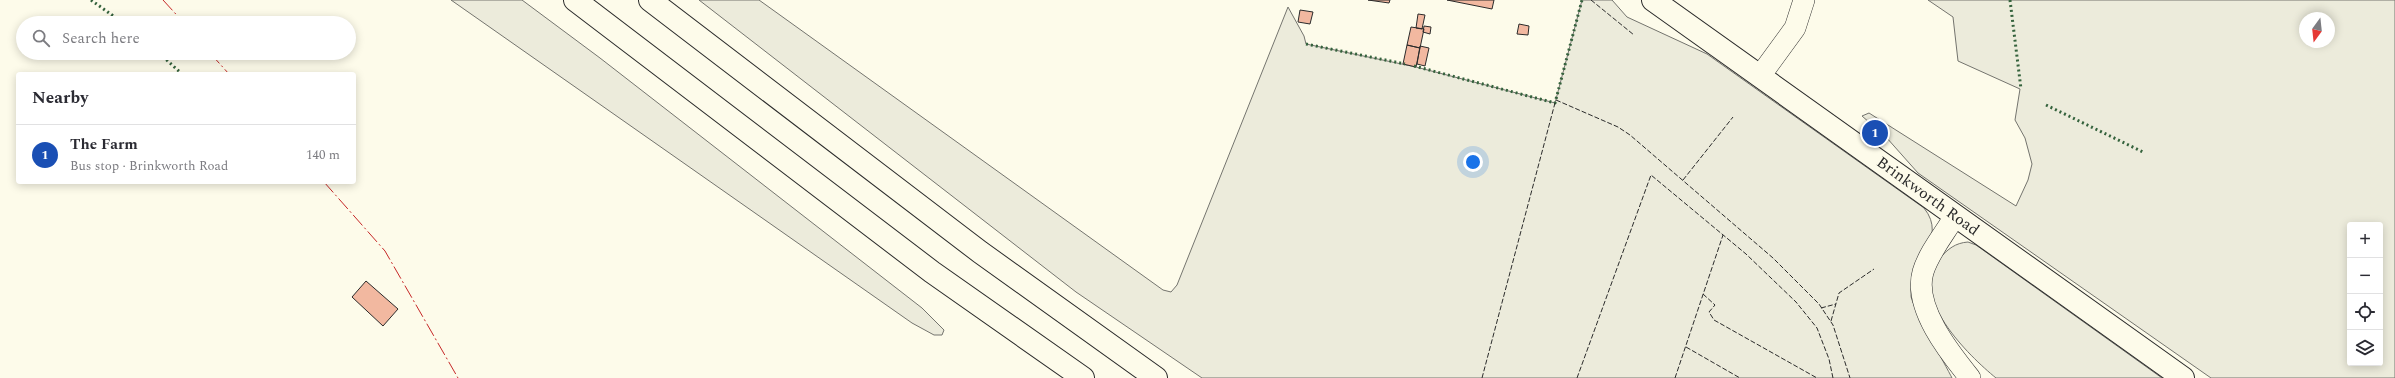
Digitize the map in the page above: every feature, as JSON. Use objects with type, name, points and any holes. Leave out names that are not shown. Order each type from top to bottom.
[{"type":"main road","points":[[575,0],[932,272],[1082,378]]},
{"type":"main road","points":[[650,0],[980,252],[1156,378]]},
{"type":"main road","name":"Brinkworth Road","points":[[1653,0],[2183,378]]},
{"type":"street","points":[[1760,76],[1795,28],[1804,0]]},
{"type":"street","points":[[1955,216],[1923,272],[1922,299],[1942,340],[1970,378]]},
{"type":"shaded area","points":[[451,0],[522,0],[600,58],[922,308],[944,330],[942,335],[934,335],[912,323]]},
{"type":"shaded area","points":[[699,0],[759,0],[1163,290],[1171,292],[1177,285],[1288,7],[1304,36],[1306,44],[1416,67],[1555,103],[1582,0],[1612,0],[1627,17],[1707,54],[1924,208],[1931,219],[1932,230],[1930,241],[1912,284],[1911,296],[1922,322],[1952,378],[1202,378],[1076,292]]},
{"type":"shaded area","points":[[1928,0],[2395,0],[2395,378],[2211,378],[1918,173],[1886,137],[1862,116],[1869,113],[2016,206],[2028,180],[2032,164],[2025,138],[2015,120],[2020,89],[1958,61],[1953,17]]},
{"type":"shaded area","points":[[1968,242],[1976,245],[2162,378],[1996,378],[1971,355],[1945,324],[1936,306],[1931,289],[1932,273],[1940,258],[1952,247]]},
{"type":"building","points":[[1368,0],[1390,0],[1389,3]]},
{"type":"building","points":[[1447,0],[1494,0],[1492,9]]},
{"type":"building","points":[[1300,10],[1313,12],[1310,24],[1298,22]]},
{"type":"building","points":[[1418,14],[1425,15],[1422,29],[1416,28]]},
{"type":"building","points":[[1519,24],[1529,26],[1528,35],[1517,34]]},
{"type":"building","points":[[1424,26],[1431,27],[1430,34],[1423,32]]},
{"type":"building","points":[[1411,27],[1424,29],[1420,48],[1407,45]]},
{"type":"building","points":[[1407,45],[1420,48],[1416,67],[1403,64]]},
{"type":"building","points":[[1420,46],[1429,48],[1425,66],[1417,64]]},
{"type":"building","points":[[366,281],[398,309],[383,326],[352,297]]},
{"type":"hedge","points":[[91,0],[113,16]]},
{"type":"hedge","points":[[1414,66],[1555,103],[1582,0]]},
{"type":"hedge","points":[[2010,0],[2021,89]]},
{"type":"hedge","points":[[1306,44],[1405,64]]},
{"type":"hedge","points":[[167,60],[180,72]]},
{"type":"hedge","points":[[2046,105],[2143,152]]},
{"type":"fence","points":[[1591,0],[1634,35]]},
{"type":"fence","points":[[1556,100],[1618,127],[1630,135],[1773,258],[1819,304],[1833,325],[1850,378]]},
{"type":"fence","points":[[1482,378],[1555,103]]},
{"type":"fence","points":[[1683,180],[1733,117]]},
{"type":"fence","points":[[1577,378],[1651,175],[1746,254],[1796,302],[1817,328],[1829,359],[1833,378]]},
{"type":"fence","points":[[1675,378],[1723,235]]},
{"type":"fence","points":[[1831,321],[1839,293],[1874,269]]},
{"type":"fence","points":[[1703,294],[1715,305],[1709,312],[1714,320],[1817,378]]},
{"type":"fence","points":[[1821,308],[1836,304]]},
{"type":"fence","points":[[1686,347],[1740,378]]},
{"type":"power","points":[[163,0],[178,16]]},
{"type":"power","points":[[216,60],[227,72]]},
{"type":"power","points":[[326,184],[385,251],[458,378]]},
{"type":"place","name":"The Farm","points":[[1875,133]]}]
